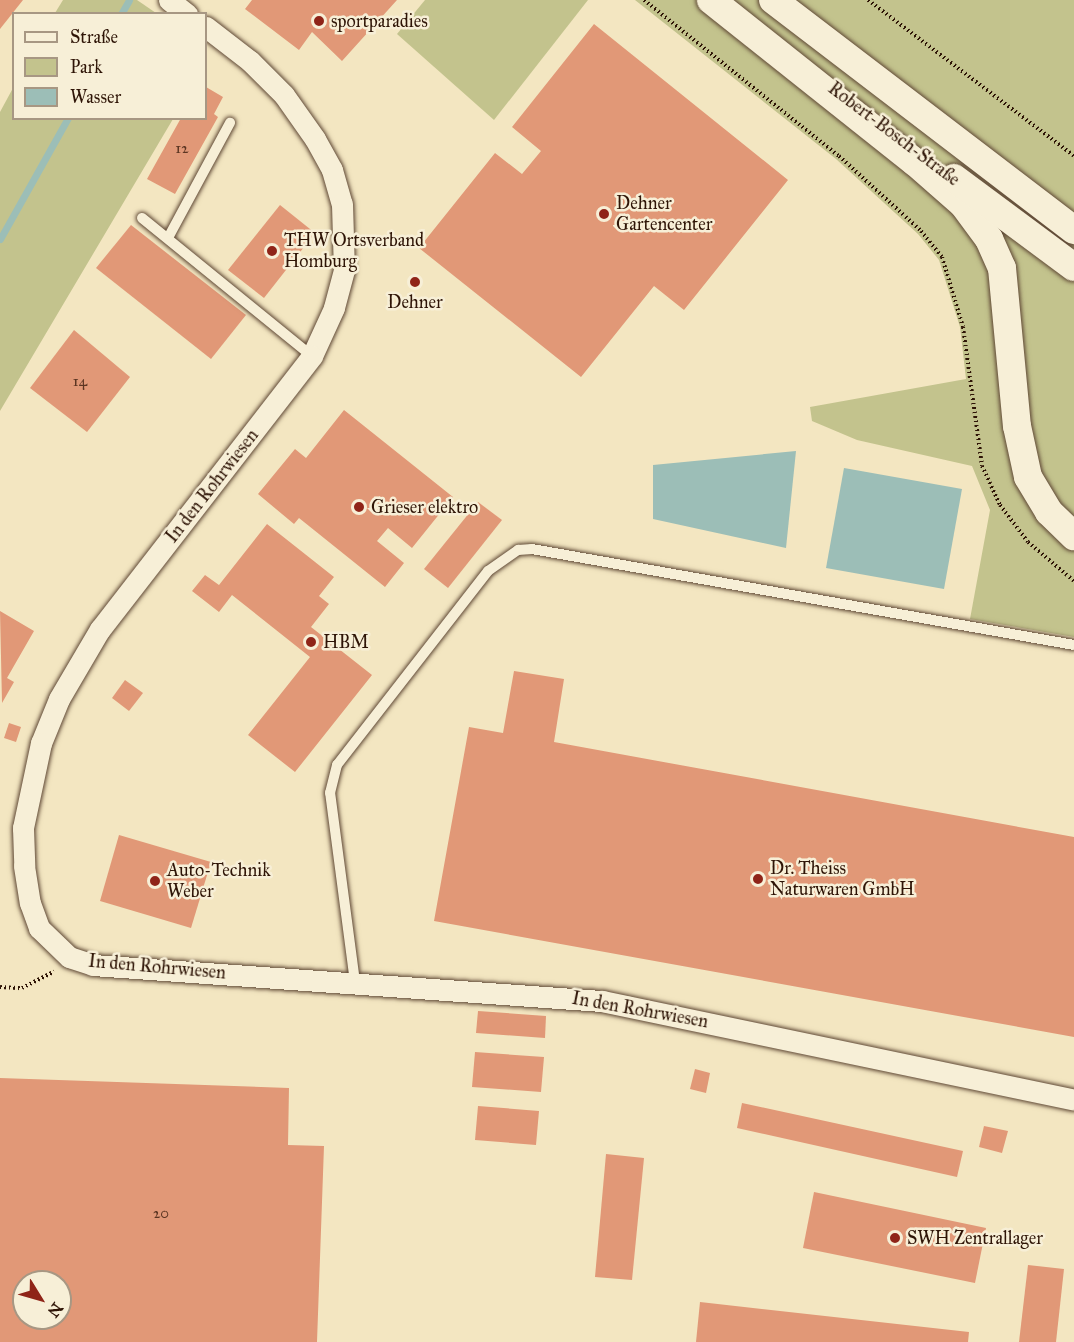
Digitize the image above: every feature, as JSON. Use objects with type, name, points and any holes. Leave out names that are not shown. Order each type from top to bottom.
[{"type":"main road","name":"Robert-Bosch-Straße","points":[[712,0],[1074,267]]},
{"type":"main road","points":[[712,0],[915,162],[963,204],[989,239],[1002,268],[1017,426],[1028,477],[1049,512],[1074,536]]},
{"type":"main road","name":"Robert-Bosch-Straße","points":[[773,0],[1073,230]]},
{"type":"street","name":"In den Rohrwiesen","points":[[207,28],[250,61],[285,95],[332,170],[342,204],[345,270],[334,308],[312,356],[100,629],[78,662],[46,732],[29,787],[24,866],[30,903],[39,928],[69,957],[93,965],[569,996],[637,1006],[1074,1100]]},
{"type":"lane","points":[[168,238],[230,123]]},
{"type":"lane","points":[[142,218],[312,356]]},
{"type":"lane","points":[[356,982],[330,793],[337,765],[488,571],[518,550],[532,549],[1074,645]]},
{"type":"path","points":[[644,0],[839,156],[921,231],[942,257],[963,327],[982,466],[1000,506],[1028,542],[1074,581]]},
{"type":"path","points":[[868,0],[1074,156]]},
{"type":"path","points":[[0,987],[22,988],[52,975],[69,957]]},
{"type":"green space","points":[[63,0],[137,0],[155,12],[56,12]]},
{"type":"green space","points":[[425,0],[588,0],[494,120],[397,34]]},
{"type":"green space","points":[[635,0],[1074,0],[1074,637],[970,619],[990,510],[972,466],[857,440],[812,421],[810,407],[966,379],[960,327],[939,260],[918,234],[836,159]]},
{"type":"green space","points":[[12,90],[12,120],[172,120],[0,411],[0,112]]},
{"type":"water","points":[[796,451],[786,548],[653,519],[653,465]]},
{"type":"water","points":[[844,468],[962,489],[944,589],[826,568]]},
{"type":"building","points":[[0,0],[23,0],[12,12],[0,29]]},
{"type":"building","name":"sportparadies","points":[[252,0],[397,0],[342,61],[312,32],[299,50],[245,9]]},
{"type":"building","name":"Dehner Gartencenter","points":[[594,24],[788,180],[684,310],[654,286],[581,377],[419,248],[495,153],[522,174],[541,151],[512,127]]},
{"type":"building","points":[[207,88],[223,97],[214,114],[218,117],[175,194],[147,179],[180,120],[207,120]]},
{"type":"building","name":"THW Ortsverband Homburg","points":[[280,205],[315,233],[264,298],[228,270]]},
{"type":"building","points":[[131,225],[246,315],[211,359],[96,268]]},
{"type":"building","points":[[74,330],[130,377],[87,432],[30,388]]},
{"type":"building","name":"Grieser elektro","points":[[344,410],[453,497],[412,548],[388,528],[377,541],[404,563],[385,587],[299,518],[294,524],[258,494],[295,449],[306,458]]},
{"type":"building","points":[[478,502],[502,520],[448,588],[424,569]]},
{"type":"building","name":"HBM","points":[[267,524],[334,577],[319,596],[329,604],[311,627],[372,675],[295,772],[248,735],[310,657],[232,595],[219,612],[192,591],[205,575],[219,585]]},
{"type":"building","points":[[0,611],[34,631],[7,678],[14,682],[2,703]]},
{"type":"building","name":"Dr. Theiss Naturwaren GmbH","points":[[514,671],[564,679],[554,742],[1074,837],[1074,1037],[434,921],[469,727],[503,733]]},
{"type":"building","points":[[125,680],[143,693],[129,711],[112,698]]},
{"type":"building","points":[[9,723],[21,727],[16,742],[4,738]]},
{"type":"building","name":"Auto-Technik Weber","points":[[119,835],[211,862],[191,928],[100,901]]},
{"type":"building","points":[[478,1011],[546,1016],[545,1038],[476,1033]]},
{"type":"building","points":[[475,1052],[544,1057],[541,1092],[472,1087]]},
{"type":"building","points":[[695,1069],[710,1073],[706,1093],[690,1089]]},
{"type":"building","points":[[0,1078],[289,1088],[288,1145],[324,1146],[317,1342],[0,1342]]},
{"type":"building","points":[[742,1103],[963,1151],[957,1177],[737,1128]]},
{"type":"building","points":[[478,1106],[539,1111],[536,1145],[475,1140]]},
{"type":"building","points":[[984,1126],[1008,1131],[1002,1153],[979,1147]]},
{"type":"building","points":[[606,1154],[644,1158],[632,1280],[595,1277]]},
{"type":"building","name":"SWH Zentrallager","points":[[814,1192],[986,1228],[975,1283],[803,1248]]},
{"type":"building","points":[[1028,1265],[1064,1269],[1056,1342],[1019,1342]]},
{"type":"building","points":[[700,1302],[969,1332],[968,1342],[696,1342]]},
{"type":"waterway","points":[[122,12],[129,0]]},
{"type":"waterway","points":[[0,239],[67,120]]},
{"type":"place","name":"sportparadies","points":[[319,21]]},
{"type":"place","name":"Dehner Gartencenter","points":[[604,214]]},
{"type":"place","name":"THW Ortsverband Homburg","points":[[272,251]]},
{"type":"place","name":"Dehner","points":[[415,282]]},
{"type":"place","name":"Grieser elektro","points":[[359,507]]},
{"type":"place","name":"HBM","points":[[311,642]]},
{"type":"place","name":"Dr. Theiss Naturwaren GmbH","points":[[758,879]]},
{"type":"place","name":"Auto-Technik Weber","points":[[155,881]]},
{"type":"place","name":"SWH Zentrallager","points":[[895,1238]]}]
